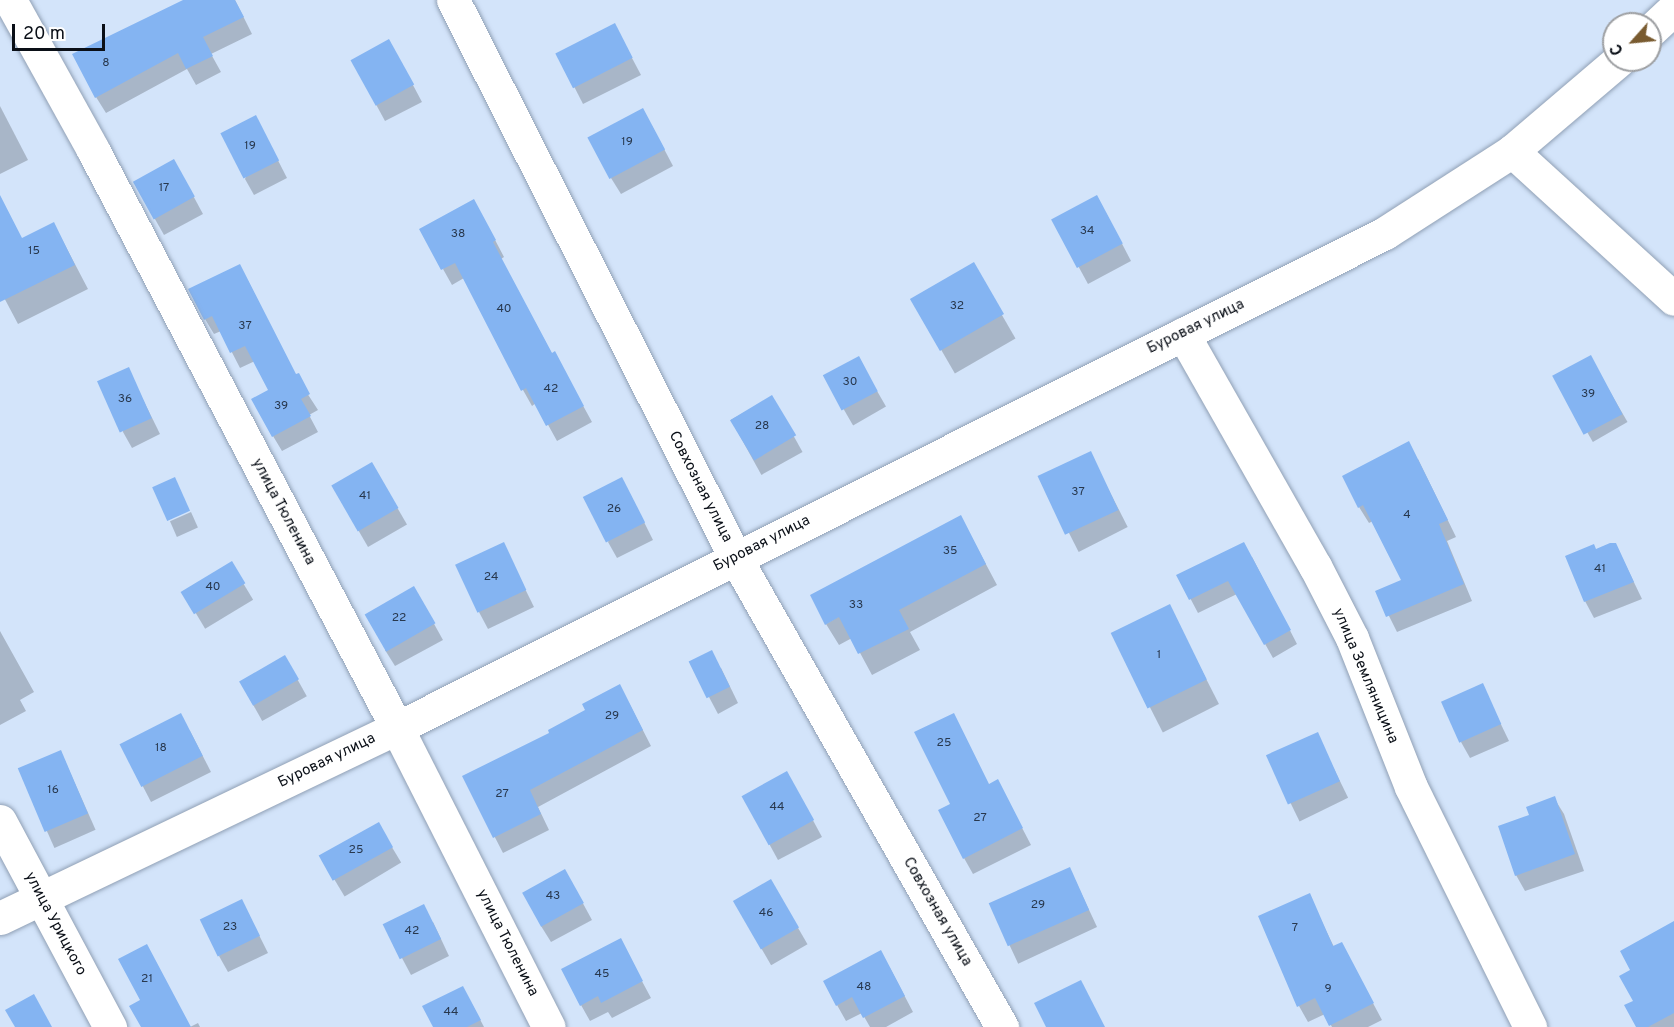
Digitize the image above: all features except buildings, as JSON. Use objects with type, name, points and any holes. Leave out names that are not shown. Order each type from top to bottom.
[{"type":"street","name":"улица Тюленина","points":[[10,0],[93,150],[397,728],[549,1027]]},
{"type":"street","name":"Совхозная улица","points":[[453,0],[735,557],[1002,1027]]},
{"type":"street","points":[[1662,20],[1674,9]]},
{"type":"street","name":"Буровая улица","points":[[0,918],[397,728],[1385,233],[1512,151],[1605,72]]},
{"type":"street","points":[[1512,151],[1674,299]]},
{"type":"street","name":"улица Земляницина","points":[[1183,334],[1315,566],[1352,638],[1412,787],[1530,1027]]},
{"type":"street","name":"улица Урицкого","points":[[0,821],[110,1027]]}]
